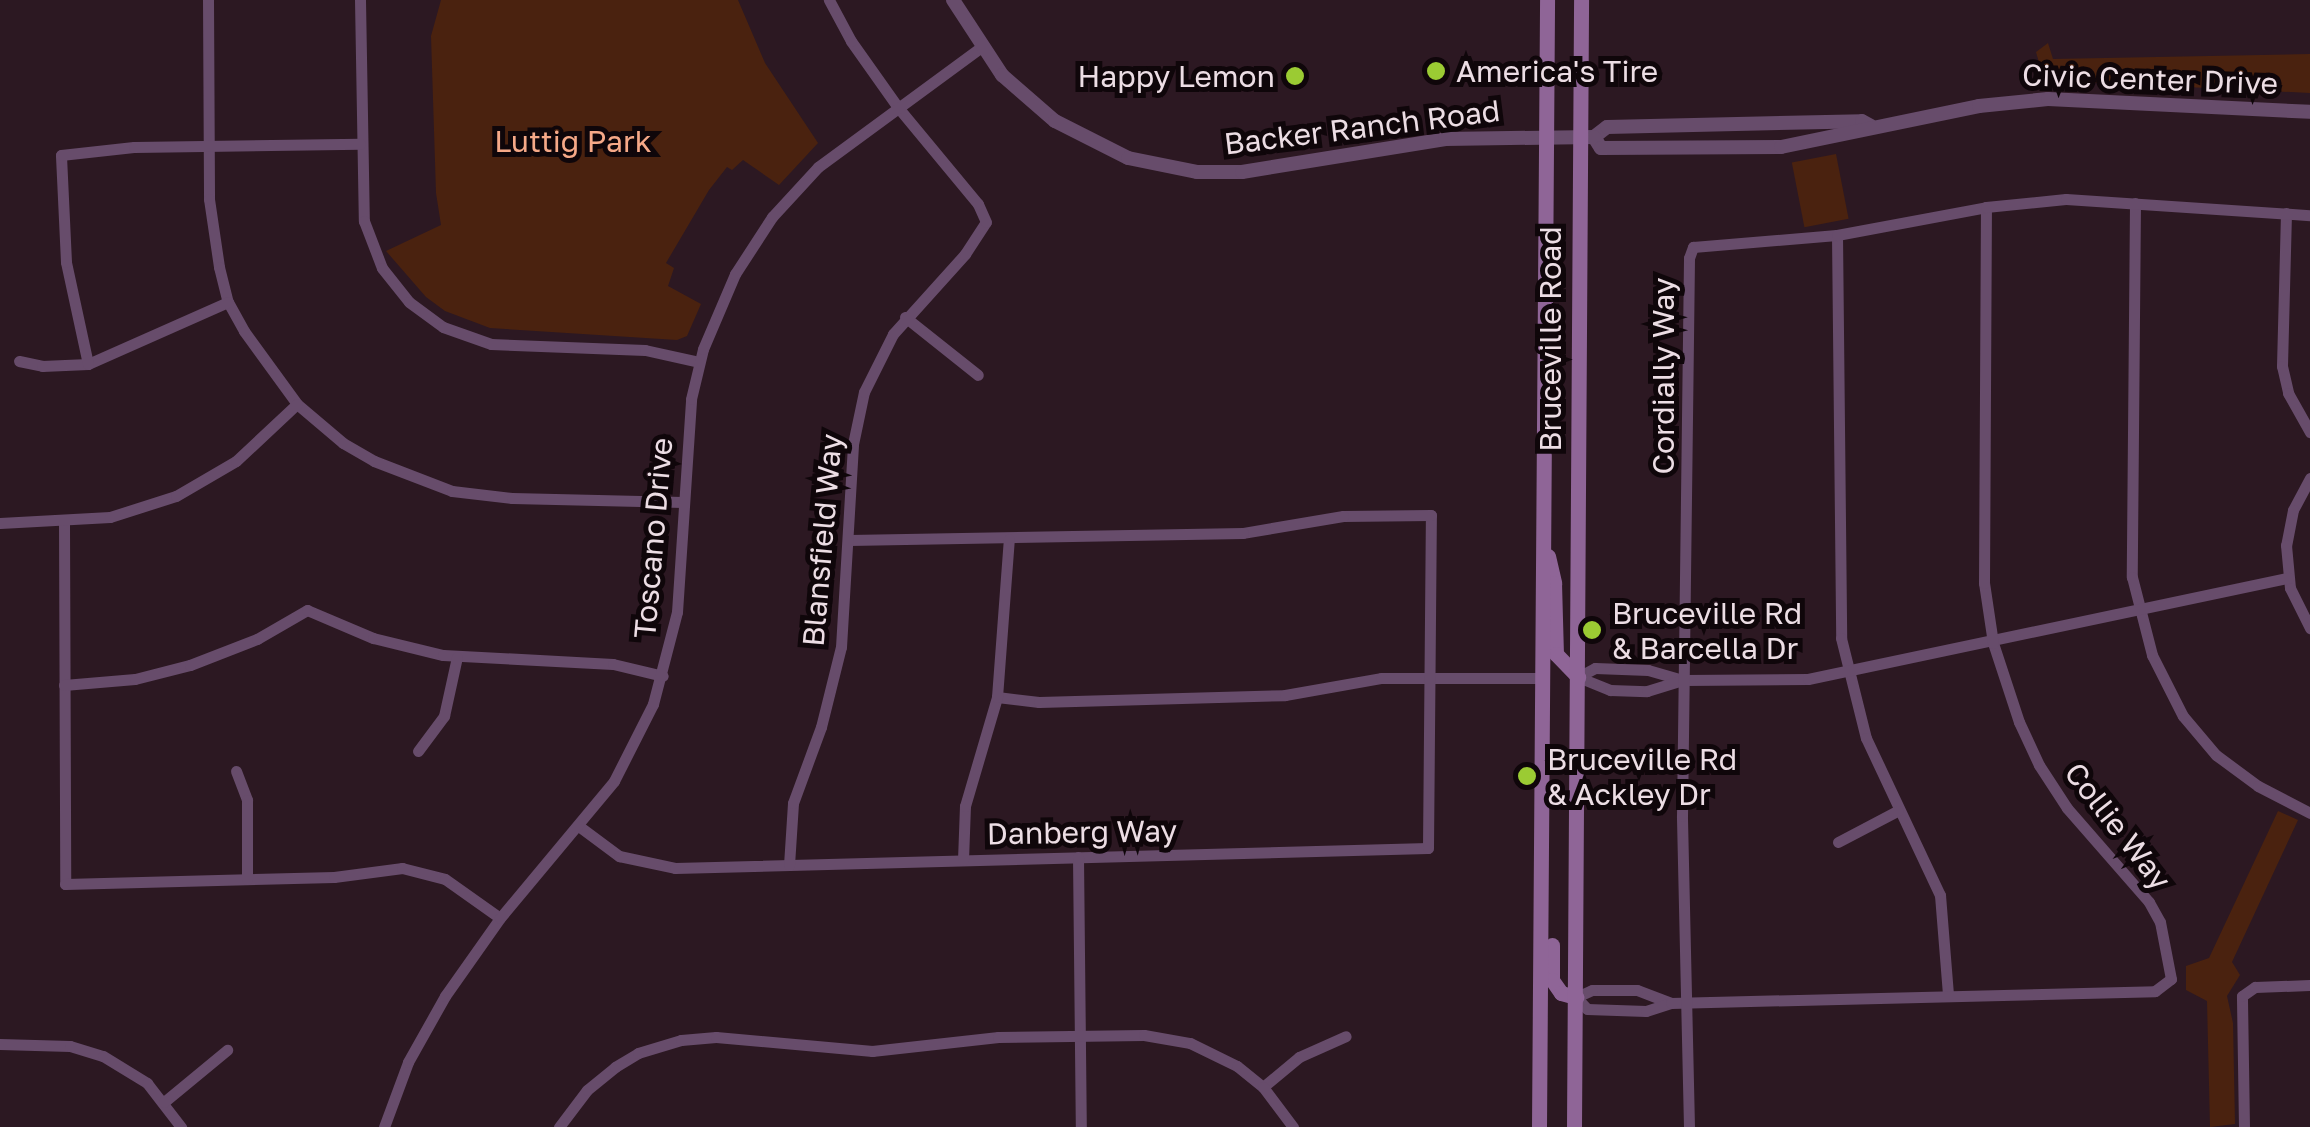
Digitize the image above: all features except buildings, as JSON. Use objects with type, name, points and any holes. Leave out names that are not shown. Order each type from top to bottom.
[{"type":"main road","name":"Bruceville Road","points":[[1539,1127],[1547,0]]},
{"type":"main road","name":"Bruceville Road","points":[[1574,1127],[1586,136],[1581,0]]},
{"type":"main road","name":"Bruceville Road","points":[[1543,536],[1554,583],[1556,654],[1578,677]]},
{"type":"main road","name":"Bruceville Road","points":[[1541,862],[1552,906],[1552,980],[1561,993],[1576,997]]},
{"type":"street","points":[[208,0],[212,233],[228,302],[262,360],[297,404],[374,462],[452,490],[512,498],[684,502]]},
{"type":"street","points":[[360,0],[360,196],[371,245],[397,289],[443,327],[491,344],[645,350],[699,362]]},
{"type":"street","points":[[829,0],[897,106]]},
{"type":"street","name":"Backer Ranch Road","points":[[953,0],[980,48],[1019,92],[1055,121],[1096,144],[1162,167],[1242,172],[1446,139],[1545,134]]},
{"type":"street","name":"Toscano Drive","points":[[384,1127],[429,1022],[500,918],[580,827],[629,756],[662,676],[677,612],[686,436],[699,362],[721,300],[772,217],[818,167],[980,48]]},
{"type":"street","name":"Civic Center Drive","points":[[1586,136],[1601,148],[1780,147],[1861,133],[1871,126],[2048,99],[2310,112]]},
{"type":"street","name":"Blansfield Way","points":[[789,865],[793,803],[822,727],[841,646],[856,422],[876,362],[905,317],[965,254],[986,222],[978,204],[924,144],[897,106]]},
{"type":"street","name":"Civic Center Drive","points":[[1545,134],[1586,136],[1608,127],[1862,121],[1871,126]]},
{"type":"street","points":[[88,364],[66,262],[61,155],[134,147],[360,144]]},
{"type":"street","name":"Cordially Way","points":[[1689,1127],[1684,680],[1690,252],[1707,243],[1837,235],[1986,206],[2066,199],[2310,215]]},
{"type":"street","points":[[2134,203],[2132,578],[2152,656],[2198,735],[2238,772],[2310,813]]},
{"type":"street","name":"Collie Way","points":[[1670,1003],[1637,990],[1592,990],[1576,997],[1587,1009],[1646,1011],[1670,1003],[2155,991],[2171,978],[2160,922],[2150,902],[2067,808],[2039,765],[2019,722],[1993,643],[1984,583],[1986,206]]},
{"type":"street","points":[[2286,214],[2282,366],[2288,393],[2310,432]]},
{"type":"street","points":[[1837,235],[1838,613],[1866,738],[1897,811],[1928,864],[1940,895],[1948,995]]},
{"type":"street","points":[[19,361],[42,366],[88,364],[228,302]]},
{"type":"street","points":[[905,317],[978,375]]},
{"type":"street","points":[[0,523],[110,517],[176,496],[236,461],[297,404]]},
{"type":"street","points":[[2310,478],[2290,520],[2288,578],[2310,628]]},
{"type":"street","points":[[849,540],[1243,533],[1343,516],[1430,516],[1429,679]]},
{"type":"street","points":[[64,522],[64,884],[417,870],[458,887],[500,918]]},
{"type":"street","points":[[963,860],[965,806],[998,697],[1009,539]]},
{"type":"street","points":[[1578,677],[1594,668],[1632,669],[1684,680],[1776,682],[1849,673],[2288,578]]},
{"type":"street","points":[[64,686],[134,678],[190,665],[257,639],[307,610],[373,638],[457,657],[613,664],[662,676]]},
{"type":"street","points":[[418,751],[444,716],[457,657]]},
{"type":"street","points":[[1578,677],[1610,690],[1647,690],[1684,680]]},
{"type":"street","points":[[998,697],[1039,702],[1285,695],[1354,680],[1542,678]]},
{"type":"street","name":"Danberg Way","points":[[580,827],[619,856],[639,864],[675,868],[1428,848],[1429,679]]},
{"type":"street","points":[[236,771],[246,790],[248,879]]},
{"type":"street","points":[[1838,842],[1897,811]]},
{"type":"street","points":[[1078,857],[1081,1127]]},
{"type":"street","points":[[2244,1127],[2242,996],[2255,987],[2310,985]]},
{"type":"street","points":[[559,1127],[587,1090],[614,1067],[655,1046],[680,1040],[716,1037],[872,1051],[998,1037],[1144,1035],[1190,1043],[1237,1066],[1263,1087],[1293,1127]]},
{"type":"street","points":[[1263,1087],[1299,1057],[1346,1036]]},
{"type":"street","points":[[0,1044],[47,1044],[87,1050],[126,1068],[164,1102],[181,1127]]},
{"type":"street","points":[[164,1102],[227,1050]]},
{"type":"green space","name":"Luttig Park","points":[[441,0],[738,0],[765,63],[818,143],[779,185],[743,160],[732,170],[727,167],[709,190],[666,263],[674,268],[668,286],[701,304],[687,336],[677,340],[490,328],[445,311],[426,297],[386,251],[441,225],[436,193],[431,36]]},
{"type":"green space","points":[[2048,43],[2053,59],[2310,54],[2310,93],[2044,80],[2036,52]]},
{"type":"green space","points":[[1836,154],[1849,219],[1804,227],[1792,163]]},
{"type":"green space","points":[[2278,811],[2298,820],[2232,962],[2240,975],[2227,996],[2233,1023],[2235,1124],[2210,1127],[2207,1001],[2186,990],[2186,966],[2209,958]]},
{"type":"place","name":"America's Tire","points":[[1436,71]]},
{"type":"place","name":"Happy Lemon","points":[[1295,76]]},
{"type":"place","name":"Bruceville Rd & Barcella Dr","points":[[1592,630]]},
{"type":"place","name":"Bruceville Rd & Ackley Dr","points":[[1527,776]]}]
